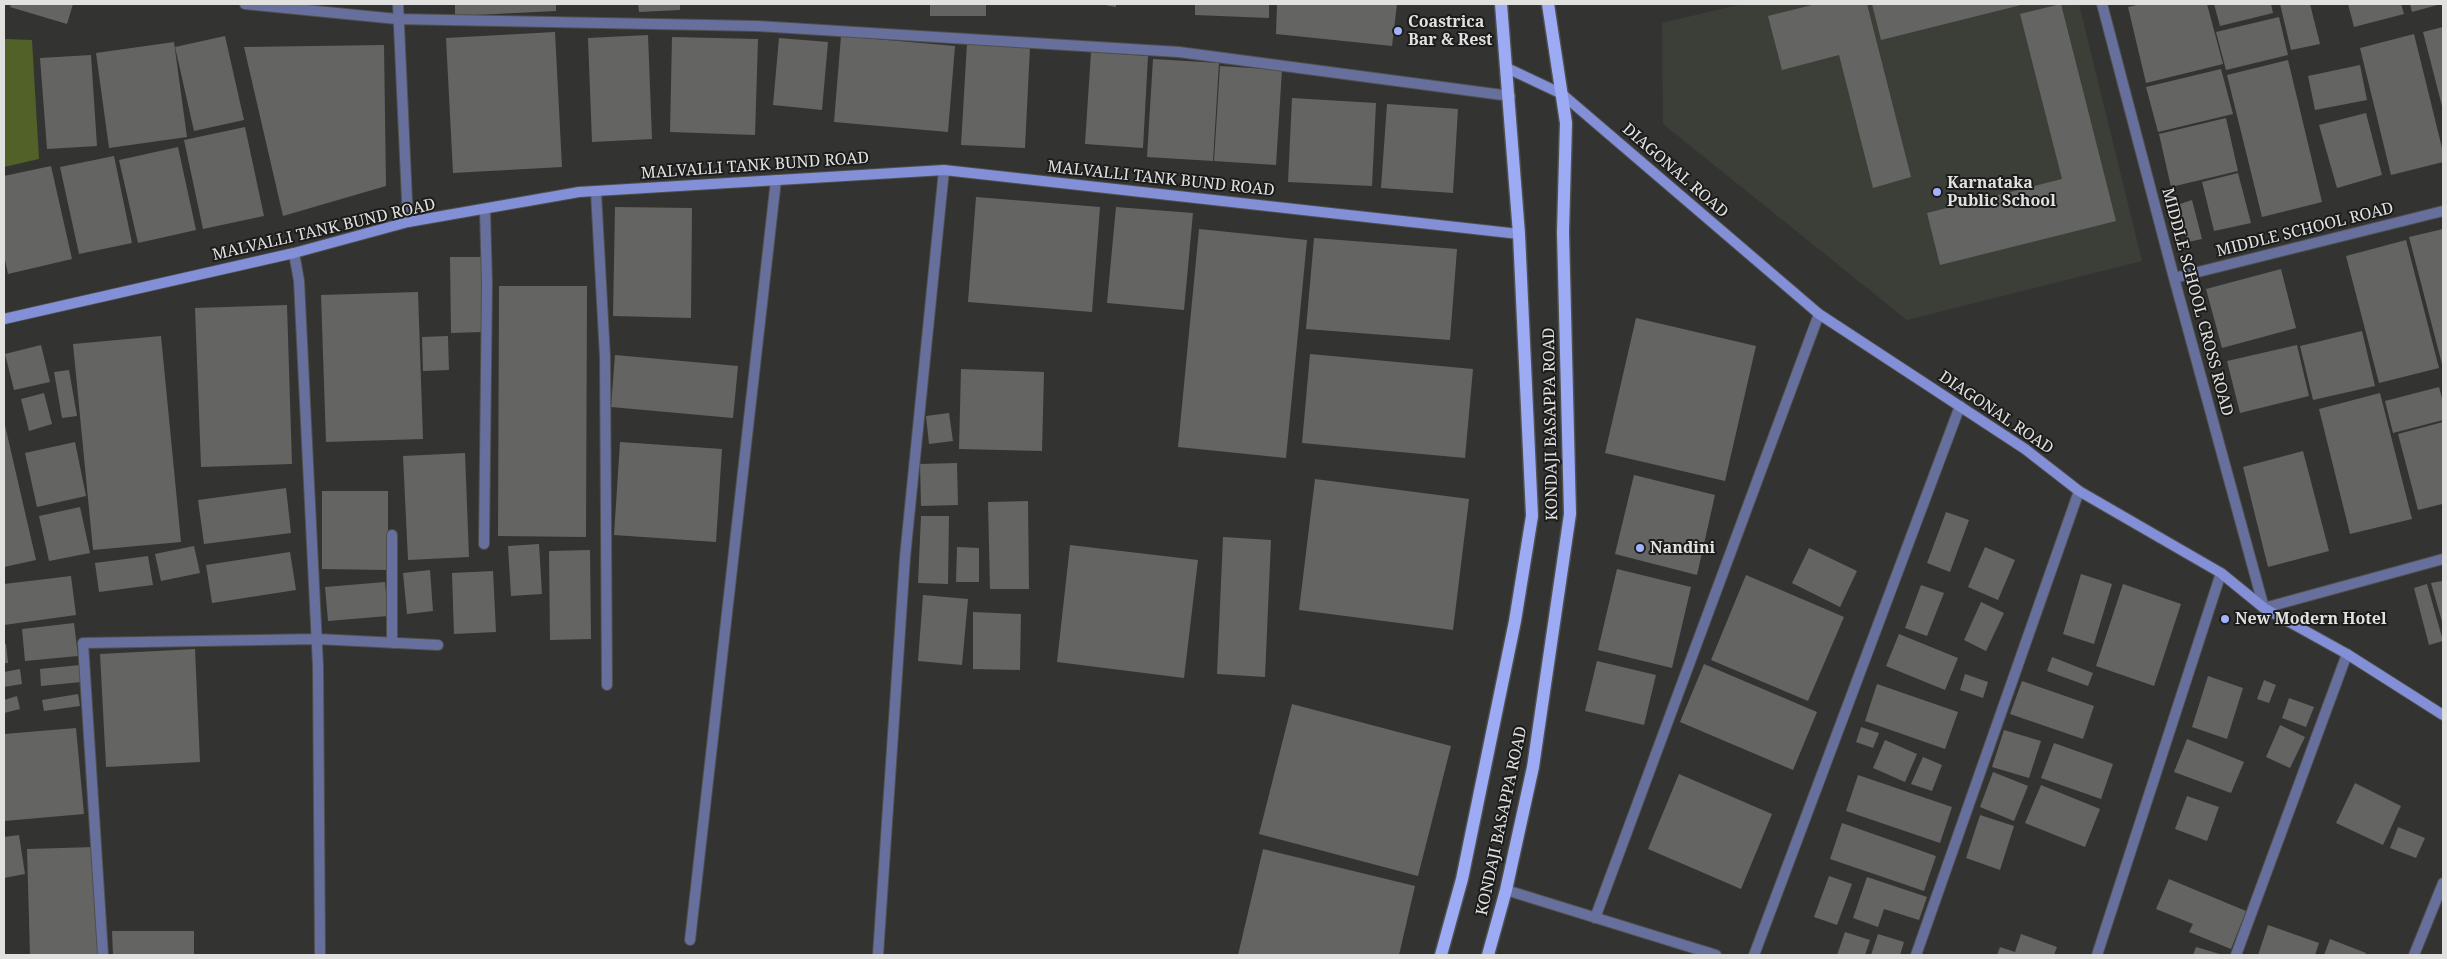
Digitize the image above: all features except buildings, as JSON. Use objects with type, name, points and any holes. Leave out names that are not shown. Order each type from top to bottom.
[{"type":"main road","name":"KONDAJI BASAPPA ROAD","points":[[1441,955],[1466,860],[1515,621],[1532,516],[1520,234],[1501,4]]},
{"type":"main road","name":"KONDAJI BASAPPA ROAD","points":[[1488,955],[1506,890],[1533,767],[1570,514],[1564,232],[1566,123],[1548,5]]},
{"type":"street","points":[[245,4],[397,19],[757,26],[1179,52],[1510,96]]},
{"type":"street","points":[[398,4],[397,19],[408,222]]},
{"type":"street","name":"MIDDLE SCHOOL CROSS ROAD","points":[[2102,4],[2264,608]]},
{"type":"street","name":"DIAGONAL ROAD","points":[[1507,68],[1562,94],[1820,314],[2026,449],[2079,491],[2221,573],[2264,608],[2347,654],[2443,715]]},
{"type":"street","points":[[878,955],[905,557],[944,170]]},
{"type":"street","name":"MALVALLI TANK BUND ROAD","points":[[4,319],[294,253],[408,222],[579,192],[944,170],[1520,234]]},
{"type":"street","points":[[690,940],[776,180]]},
{"type":"street","points":[[596,192],[605,357],[607,685]]},
{"type":"street","points":[[484,544],[487,284],[485,210]]},
{"type":"street","name":"MIDDLE SCHOOL ROAD","points":[[2174,278],[2443,211]]},
{"type":"street","points":[[294,253],[299,281],[317,639],[320,955]]},
{"type":"street","points":[[1595,918],[1820,314]]},
{"type":"street","points":[[1754,955],[1960,406]]},
{"type":"street","points":[[1916,955],[2079,491]]},
{"type":"street","points":[[392,535],[392,643]]},
{"type":"street","points":[[2264,608],[2443,559]]},
{"type":"street","points":[[2098,955],[2221,573]]},
{"type":"street","points":[[103,955],[83,643],[317,639],[438,646]]},
{"type":"street","points":[[2236,955],[2347,654]]},
{"type":"street","points":[[2414,955],[2443,883]]},
{"type":"street","points":[[1506,890],[1716,955]]},
{"type":"shaded area","name":"Karnataka Public School","points":[[1742,4],[2079,4],[2142,261],[1907,320],[1663,124],[1662,23]]},
{"type":"green space","points":[[4,39],[32,40],[39,159],[4,167]]},
{"type":"place","name":"Coastrica Bar & Rest","points":[[1398,31]]},
{"type":"place","name":"Karnataka Public School","points":[[1937,192]]},
{"type":"place","name":"Nandini","points":[[1640,548]]},
{"type":"place","name":"New Modern Hotel","points":[[2225,619]]}]
